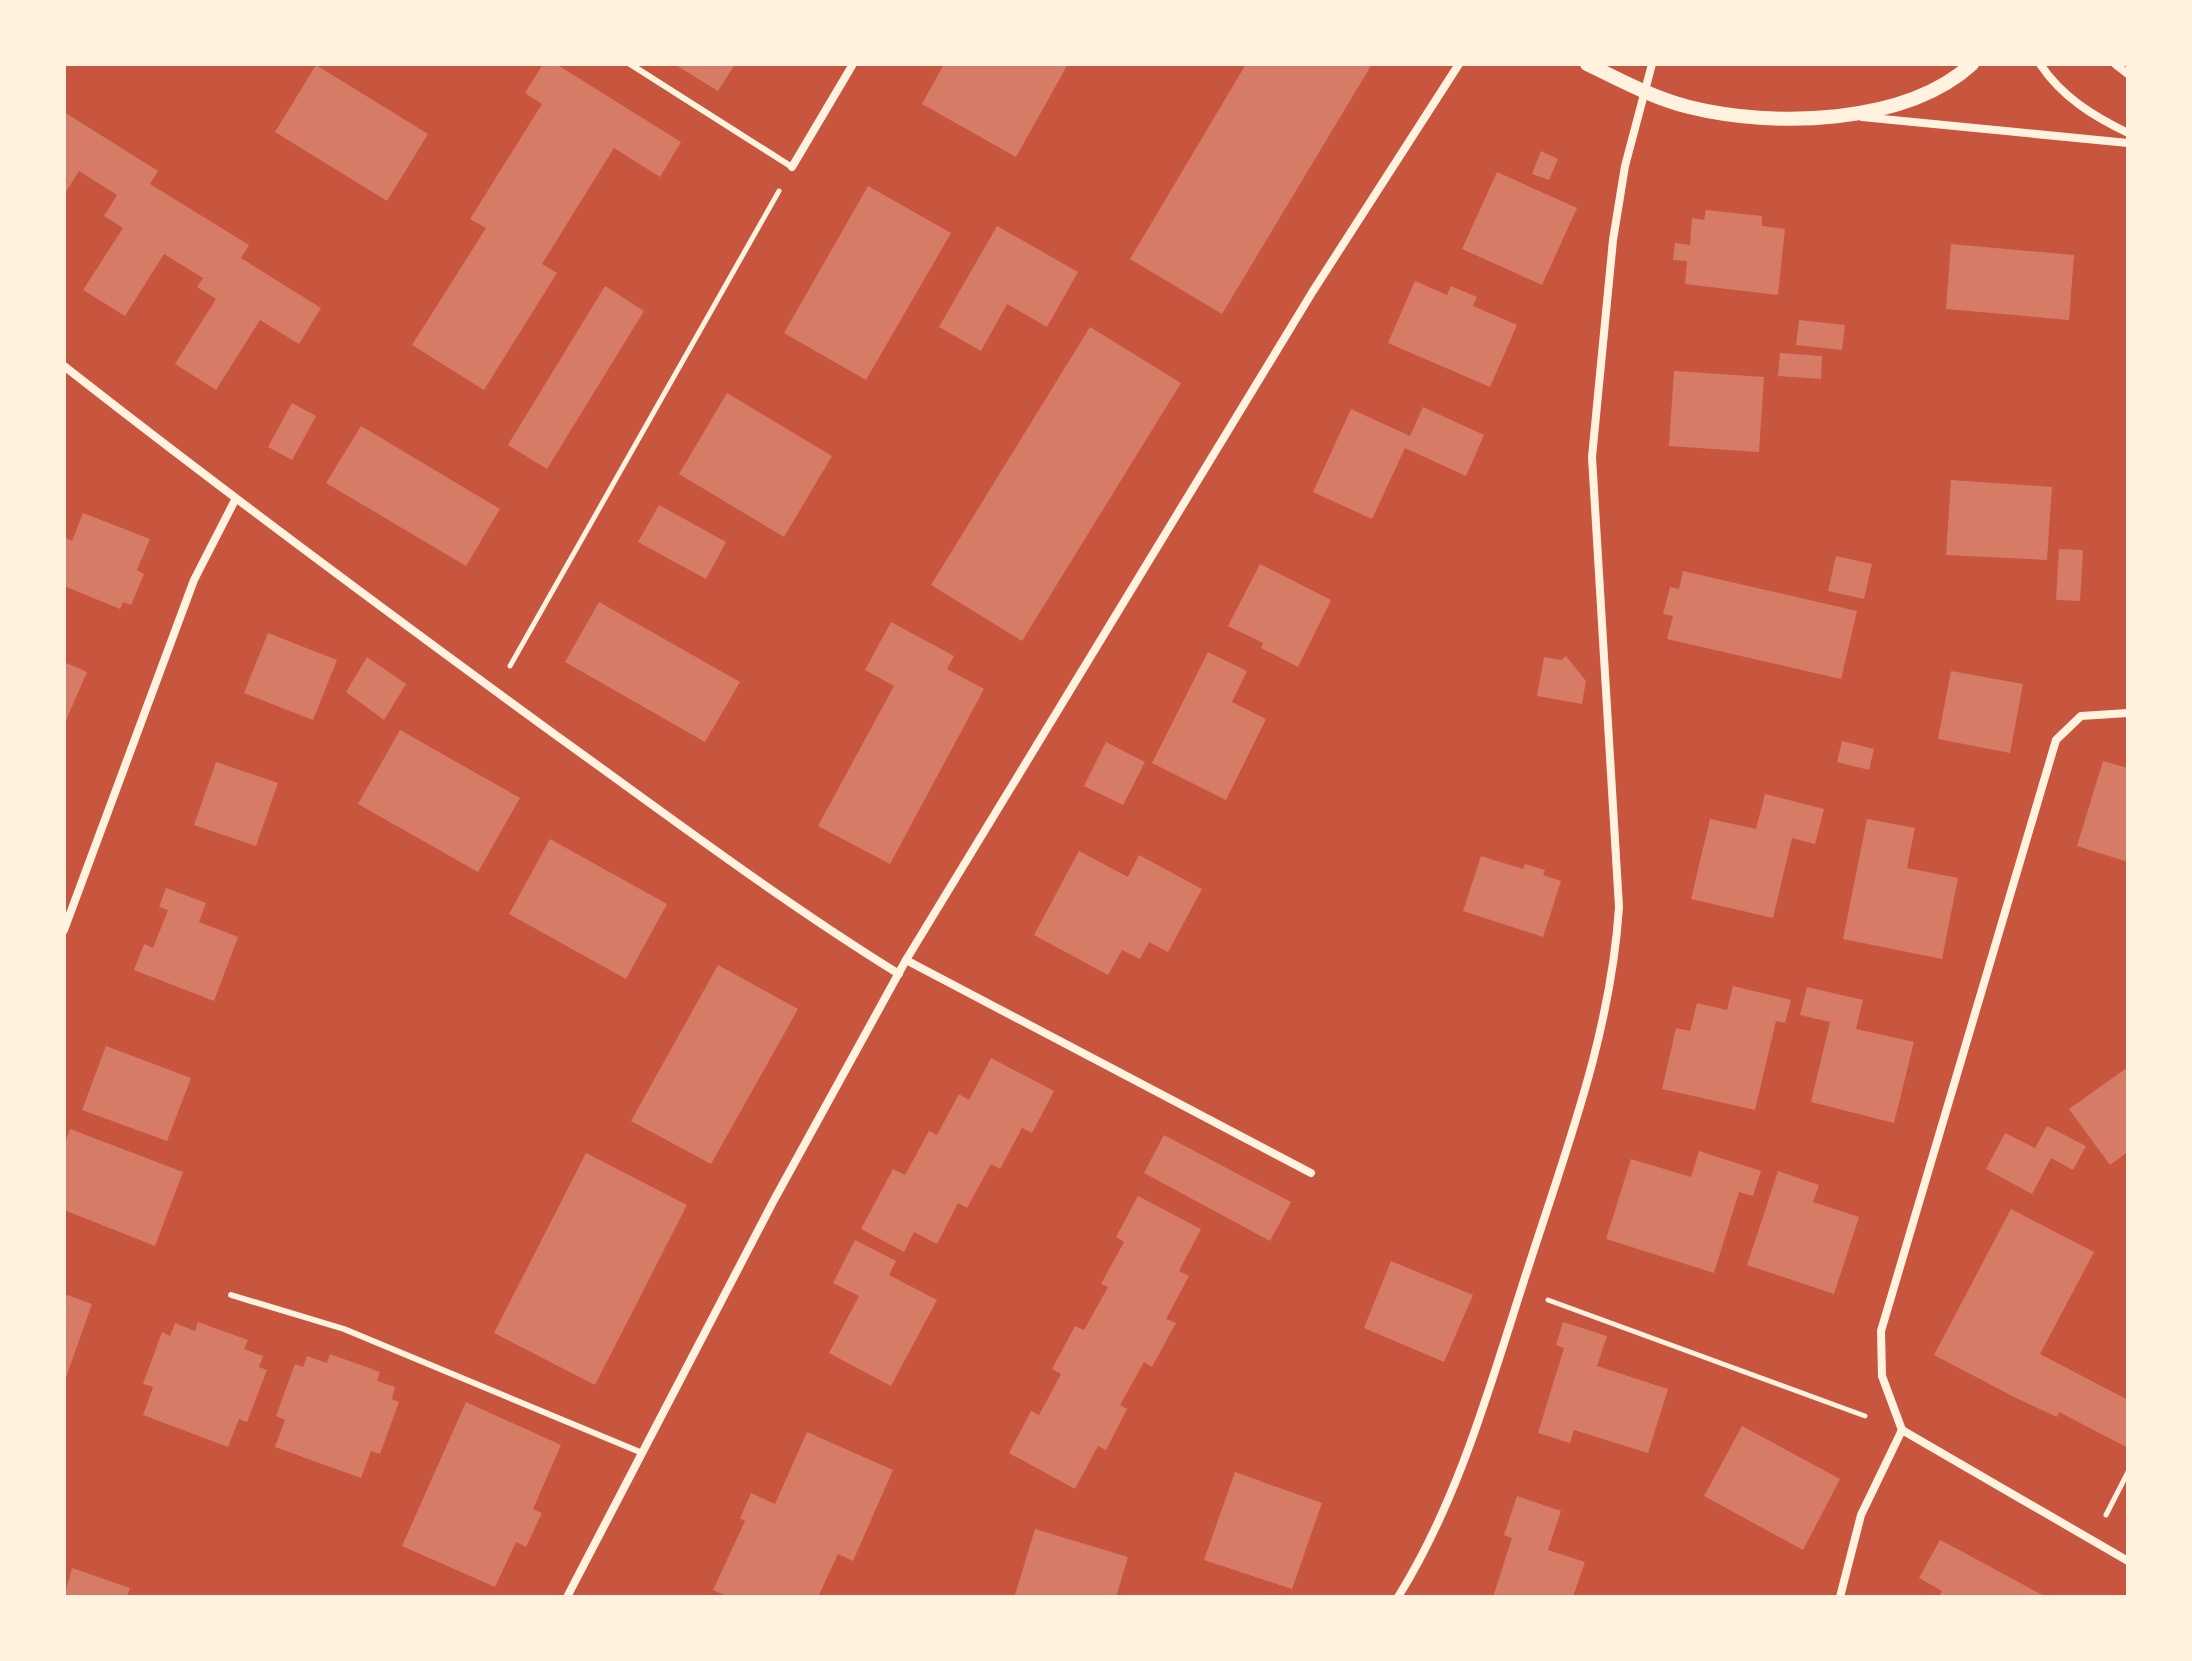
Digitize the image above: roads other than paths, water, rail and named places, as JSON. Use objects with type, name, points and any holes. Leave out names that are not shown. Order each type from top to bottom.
[{"type":"street","points":[[792,167],[853,64]]},
{"type":"street","points":[[567,1597],[640,1452],[906,960],[1313,291],[1459,64]]},
{"type":"street","points":[[1587,64],[1642,91],[1688,107],[1723,114],[1768,118],[1846,115],[2128,143]]},
{"type":"street","points":[[1398,1597],[1447,1508],[1597,1052],[1616,960],[1618,891],[1592,457],[1613,240],[1642,91],[1652,64]]},
{"type":"street","points":[[1846,115],[1927,94],[1952,81],[1972,64]]},
{"type":"street","points":[[2040,64],[2067,96],[2096,117],[2128,133]]},
{"type":"street","points":[[2115,64],[2128,74]]},
{"type":"street","points":[[64,366],[235,500],[496,691],[808,918],[899,974]]},
{"type":"street","points":[[64,930],[194,580],[235,500]]},
{"type":"street","points":[[2128,713],[2081,716],[2056,740],[1881,1331],[1882,1376],[1902,1430],[2128,1561]]},
{"type":"street","points":[[906,960],[1311,1173]]},
{"type":"street","points":[[1840,1597],[1861,1515],[1902,1430]]},
{"type":"lane","points":[[630,64],[792,167]]},
{"type":"lane","points":[[231,1295],[370,1339],[640,1452]]}]
